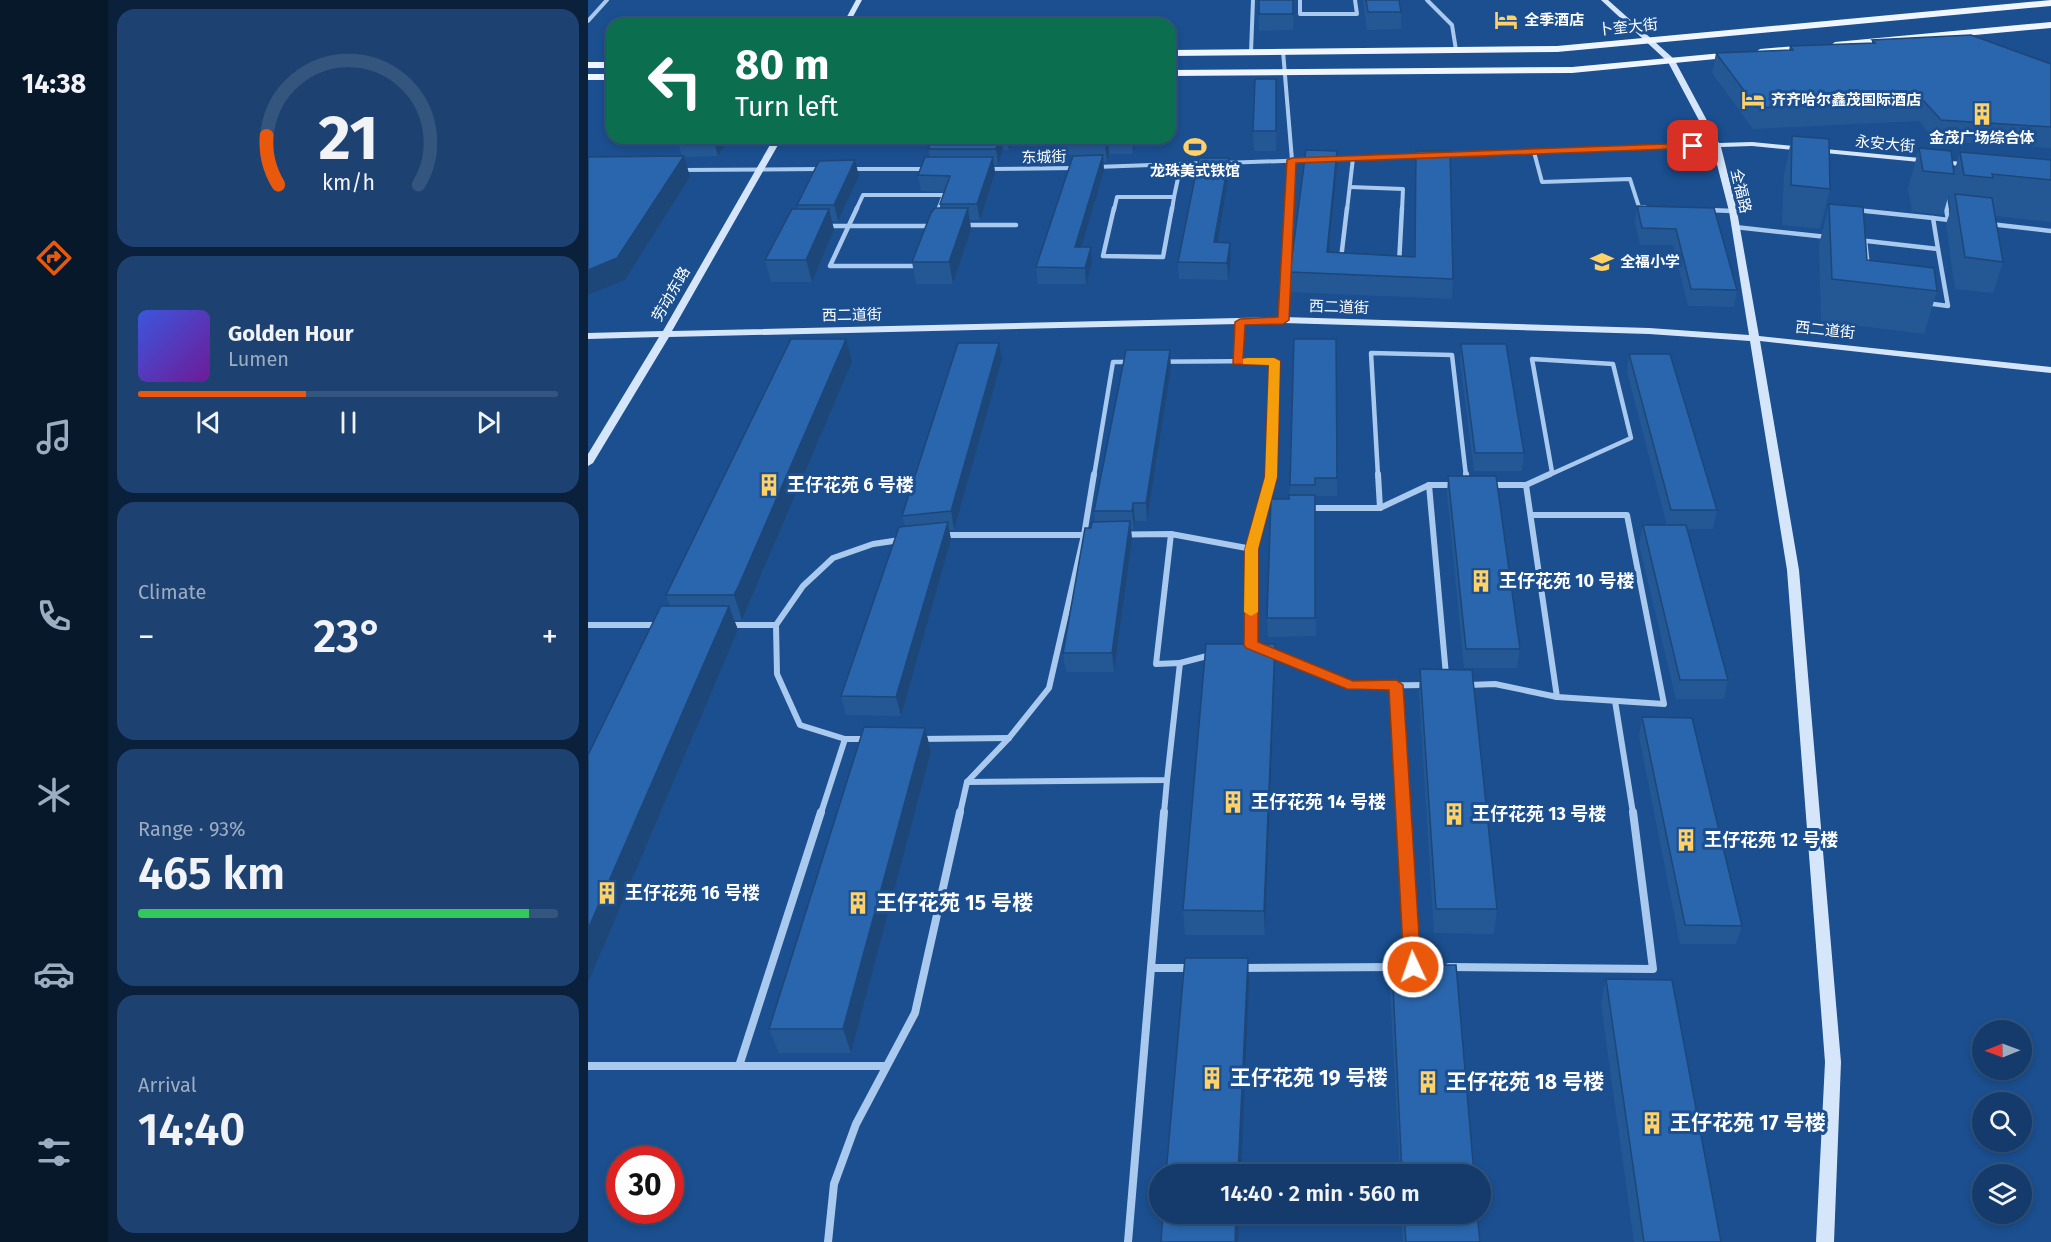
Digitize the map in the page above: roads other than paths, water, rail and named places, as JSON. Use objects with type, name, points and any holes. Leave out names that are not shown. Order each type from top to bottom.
[{"type":"main road","points":[[849,18],[859,0]]},
{"type":"main road","name":"全福路","points":[[1604,0],[1671,61],[1716,145],[1733,211],[1793,570],[1833,1062],[1825,1242]]},
{"type":"main road","points":[[2032,2],[2043,11]]},
{"type":"main road","name":"卜奎大街","points":[[1176,53],[1557,49],[2032,2],[2051,3]]},
{"type":"main road","points":[[1825,46],[2051,25]]},
{"type":"main road","points":[[1753,53],[1813,47]]},
{"type":"main road","points":[[1176,74],[1572,70],[1741,54]]},
{"type":"main road","points":[[588,66],[606,65]]},
{"type":"main road","points":[[588,77],[606,77]]},
{"type":"main road","name":"劳动东路","points":[[588,463],[666,334],[775,144]]},
{"type":"main road","name":"永安大街","points":[[1716,145],[1752,144],[1984,166]]},
{"type":"main road","name":"西二道街","points":[[588,336],[1283,320],[1649,331],[1754,338],[2051,369]]},
{"type":"street","points":[[588,21],[607,0]]},
{"type":"street","points":[[1251,52],[1253,0]]},
{"type":"street","points":[[1300,0],[1300,14],[1357,14],[1355,0]]},
{"type":"street","points":[[1427,0],[1452,25],[1456,50]]},
{"type":"street","points":[[1283,51],[1287,72],[1292,160],[1283,320]]},
{"type":"street","name":"东城街","points":[[1090,167],[1716,145]]},
{"type":"street","points":[[1534,152],[1542,182],[1630,179],[1639,207],[1651,208]]},
{"type":"street","points":[[1341,266],[1353,158]]},
{"type":"street","points":[[1940,162],[1942,174]]},
{"type":"street","points":[[1174,197],[1117,197],[1103,256],[1163,257],[1181,164]]},
{"type":"street","name":"东城街","points":[[977,169],[1079,168]]},
{"type":"street","points":[[845,170],[932,169]]},
{"type":"street","points":[[680,170],[834,170]]},
{"type":"street","points":[[1943,185],[1948,220]]},
{"type":"street","points":[[1350,187],[1403,189],[1398,268]]},
{"type":"street","points":[[863,195],[944,195],[933,225],[917,266],[830,266],[863,195]]},
{"type":"street","points":[[1698,210],[1733,211]]},
{"type":"street","points":[[1852,210],[1959,221]]},
{"type":"street","points":[[1915,302],[1948,306],[1933,218]]},
{"type":"street","points":[[1982,224],[2051,231]]},
{"type":"street","points":[[816,226],[945,225]]},
{"type":"street","points":[[957,225],[1016,225]]},
{"type":"street","points":[[1735,227],[1829,237]]},
{"type":"street","points":[[1849,239],[1938,249]]},
{"type":"street","points":[[1865,241],[1869,275]]},
{"type":"street","points":[[1237,361],[1240,322]]},
{"type":"street","points":[[1380,508],[1371,353],[1452,355],[1468,485]]},
{"type":"street","points":[[1298,508],[1380,508],[1429,485],[1526,485],[1631,438],[1613,364],[1532,359],[1552,472]]},
{"type":"street","points":[[828,1242],[834,1184],[856,1125],[915,1013],[967,782],[1009,738],[1049,688],[1084,535],[1113,362],[1274,361],[1271,477],[1252,549],[1251,645]]},
{"type":"street","points":[[1429,485],[1446,685]]},
{"type":"street","points":[[1526,485],[1557,697]]},
{"type":"street","points":[[1263,508],[1275,508]]},
{"type":"street","points":[[1456,685],[1495,684],[1557,697],[1664,704],[1627,515],[1531,515]]},
{"type":"street","points":[[929,537],[1171,534],[1252,549]]},
{"type":"street","points":[[1171,534],[1156,664],[1180,663],[1220,653]]},
{"type":"street","points":[[880,739],[845,739],[800,725],[777,674],[776,625],[803,586],[833,558],[873,544],[906,540]]},
{"type":"street","points":[[588,625],[668,625]]},
{"type":"street","points":[[716,625],[776,625]]},
{"type":"street","points":[[1241,648],[1251,645],[1352,686],[1436,685]]},
{"type":"street","points":[[1128,1242],[1167,780],[1180,663]]},
{"type":"street","points":[[1396,685],[1413,967]]},
{"type":"street","points":[[1436,967],[1653,969],[1642,871],[1615,700]]},
{"type":"street","points":[[915,739],[1009,738]]},
{"type":"street","points":[[739,1066],[845,739]]},
{"type":"street","points":[[967,782],[1167,780]]},
{"type":"street","points":[[1234,968],[1424,967]]},
{"type":"street","points":[[1151,968],[1199,968]]},
{"type":"street","points":[[588,1066],[886,1066]]},
{"type":"place","name":"全季酒店","points":[[1506,20]]},
{"type":"place","name":"齐齐哈尔鑫茂国际酒店","points":[[1753,100]]},
{"type":"place","name":"金茂广场综合体","points":[[1982,114]]},
{"type":"place","name":"龙珠美式铁馆","points":[[1195,147]]},
{"type":"place","name":"全福小学","points":[[1602,262]]},
{"type":"place","name":"王仔花苑 6 号楼","points":[[769,485]]},
{"type":"place","name":"王仔花苑 10 号楼","points":[[1481,581]]},
{"type":"place","name":"王仔花苑 14 号楼","points":[[1233,802]]},
{"type":"place","name":"王仔花苑 13 号楼","points":[[1454,814]]},
{"type":"place","name":"王仔花苑 12 号楼","points":[[1686,840]]},
{"type":"place","name":"王仔花苑 16 号楼","points":[[607,893]]},
{"type":"place","name":"王仔花苑 15 号楼","points":[[858,903]]},
{"type":"place","name":"王仔花苑 19 号楼","points":[[1212,1078]]},
{"type":"place","name":"王仔花苑 18 号楼","points":[[1428,1082]]},
{"type":"place","name":"王仔花苑 17 号楼","points":[[1652,1123]]}]
